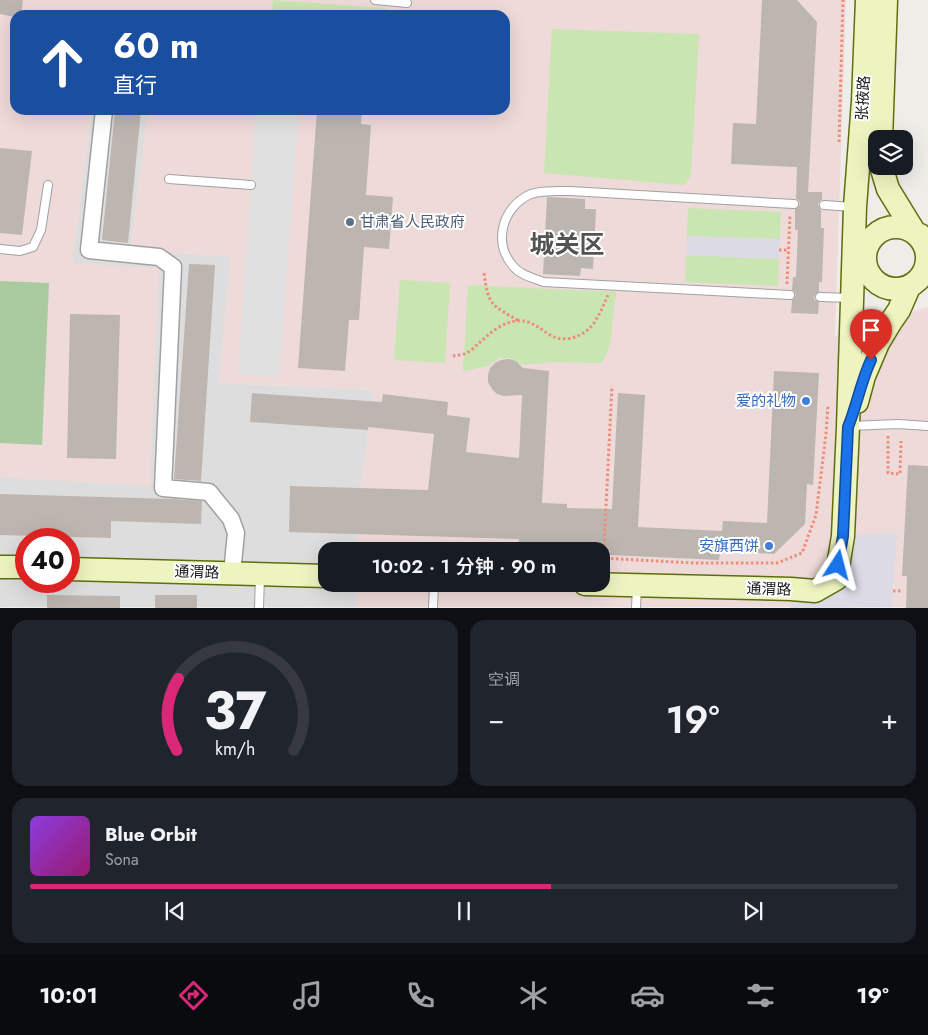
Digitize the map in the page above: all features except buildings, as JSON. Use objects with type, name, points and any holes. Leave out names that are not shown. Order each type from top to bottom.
[{"type":"street","name":"张掖路","points":[[856,202],[868,0]]},
{"type":"street","points":[[881,130],[886,0]]},
{"type":"street","points":[[103,115],[89,250],[159,257],[173,267],[163,488],[209,492],[231,519],[236,532],[232,573]]},
{"type":"street","points":[[848,427],[864,376],[878,343],[923,275],[926,266],[926,248],[921,240],[921,236],[888,189],[884,175]]},
{"type":"street","points":[[856,202],[864,260],[870,276],[883,288],[892,290],[900,290],[918,283]]},
{"type":"street","name":"通渭路","points":[[610,584],[815,591],[836,579],[843,536],[856,202]]},
{"type":"street","points":[[851,307],[865,250],[870,240],[886,228],[896,227],[906,228],[921,236]]},
{"type":"street","points":[[0,567],[15,567]]},
{"type":"street","name":"通渭路","points":[[80,568],[318,576]]},
{"type":"lane","points":[[375,0],[407,3]]},
{"type":"lane","points":[[169,179],[251,185]]},
{"type":"lane","points":[[0,249],[20,251],[33,247],[41,230],[48,184]]},
{"type":"lane","points":[[788,295],[544,282],[527,276],[513,266],[504,251],[502,234],[506,216],[517,202],[532,194],[549,191],[792,203]]},
{"type":"lane","points":[[824,205],[856,202]]},
{"type":"lane","points":[[820,297],[851,307]]},
{"type":"lane","points":[[848,427],[898,424],[928,426]]},
{"type":"lane","points":[[259,608],[260,574]]},
{"type":"lane","points":[[636,608],[637,585]]},
{"type":"lane","points":[[433,608],[434,592]]},
{"type":"path","points":[[839,147],[843,0]]},
{"type":"path","points":[[788,295],[788,250],[792,203]]},
{"type":"path","points":[[779,250],[788,250]]},
{"type":"path","points":[[484,273],[486,290],[494,305],[519,321]]},
{"type":"path","points":[[453,356],[468,352],[502,326],[515,321],[534,324],[557,338],[566,339],[576,336],[586,331],[594,323],[612,285]]},
{"type":"path","points":[[603,542],[612,386]]},
{"type":"path","points":[[610,558],[694,563],[777,563],[802,553],[816,515],[828,405]]},
{"type":"path","points":[[888,425],[888,473],[900,474],[901,441]]},
{"type":"path","points":[[893,591],[903,591]]},
{"type":"shaded area","points":[[0,0],[846,0],[835,336],[928,307],[928,607],[356,607],[356,592],[610,592],[610,542],[357,542],[358,508],[374,390],[219,383],[231,257],[131,249],[147,115],[510,115],[510,10],[10,10],[10,115],[91,115],[72,263],[159,268],[150,486],[0,477]]},
{"type":"shaded area","points":[[91,115],[147,115],[131,249],[231,257],[219,383],[374,390],[358,508],[357,542],[318,542],[318,592],[356,592],[356,607],[0,607],[0,477],[150,485],[72,263]]},
{"type":"shaded area","points":[[256,115],[299,115],[279,377],[238,374]]},
{"type":"shaded area","points":[[687,236],[780,239],[779,259],[686,255]]},
{"type":"shaded area","points":[[897,533],[892,607],[790,608],[791,589],[836,579],[843,536]]},
{"type":"green space","points":[[273,0],[389,10],[272,10]]},
{"type":"green space","points":[[552,29],[699,34],[691,175],[684,185],[544,173]]},
{"type":"green space","points":[[688,208],[781,212],[780,239],[687,236]]},
{"type":"green space","points":[[686,255],[779,259],[778,286],[685,282]]},
{"type":"green space","points":[[400,280],[450,283],[445,363],[394,360]]},
{"type":"green space","points":[[0,281],[49,283],[42,445],[0,443]]},
{"type":"green space","points":[[468,285],[616,292],[610,345],[602,363],[553,362],[522,365],[511,358],[499,358],[488,366],[463,371]]},
{"type":"place","name":"甘肃省人民政府","points":[[350,222]]},
{"type":"place","name":"爱的礼物","points":[[806,401]]},
{"type":"place","name":"安旗西饼","points":[[769,546]]},
{"type":"district","name":"城关区","points":[[567,244]]},
{"type":"route","points":[[838,565],[843,536],[848,427],[871,360]]}]
